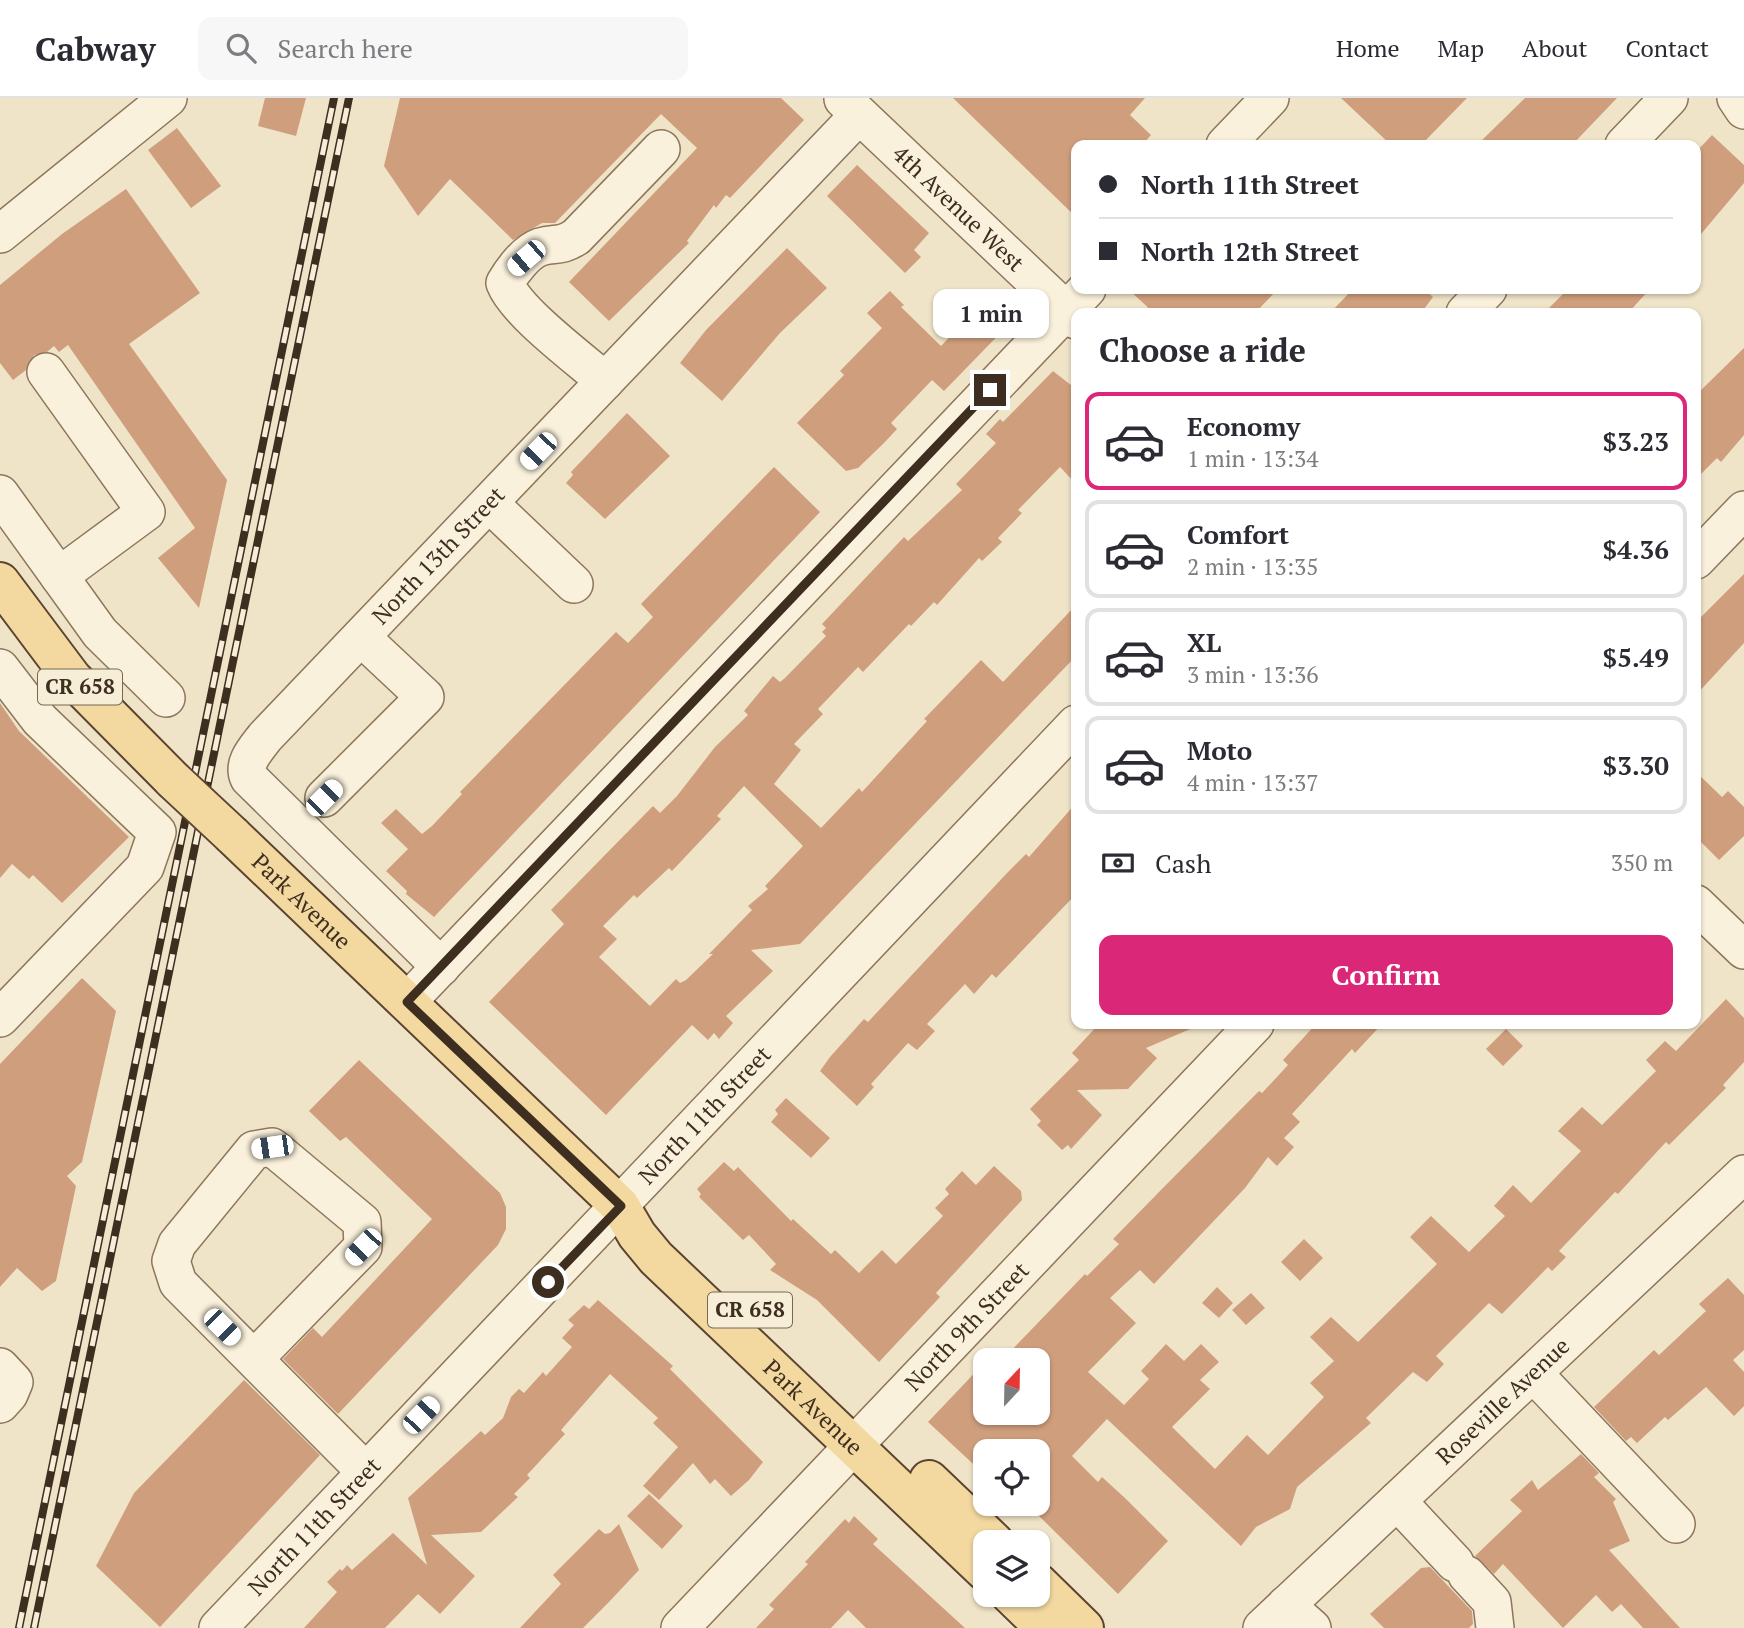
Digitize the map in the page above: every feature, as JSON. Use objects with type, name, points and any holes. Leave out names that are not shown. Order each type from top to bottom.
[{"type":"main road","name":"Park Avenue","points":[[0,582],[72,678],[173,779],[621,1206],[648,1218],[675,1238],[863,1435],[973,1558]]},
{"type":"main road","name":"Park Avenue","points":[[863,1435],[979,1530]]},
{"type":"main road","points":[[1050,1595],[1084,1628]]},
{"type":"main road","points":[[1023,1607],[1045,1628]]},
{"type":"street","points":[[0,234],[168,98]]},
{"type":"street","points":[[1230,140],[1270,98]]},
{"type":"street","points":[[1629,140],[1669,98]]},
{"type":"street","points":[[1736,98],[1744,110]]},
{"type":"street","name":"4th Avenue West","points":[[851,107],[1077,307]]},
{"type":"street","name":"North 13th Street","points":[[441,967],[249,778],[246,771],[255,750],[605,382],[851,107]]},
{"type":"street","points":[[605,382],[534,319],[509,294],[505,283],[513,270],[538,247],[560,247],[576,237],[662,149]]},
{"type":"street","points":[[1470,308],[1483,294]]},
{"type":"street","points":[[407,1002],[1071,313]]},
{"type":"street","points":[[46,372],[146,512],[59,576]]},
{"type":"street","points":[[0,494],[100,633],[166,698]]},
{"type":"street","points":[[489,503],[574,584]]},
{"type":"street","points":[[1701,556],[1744,510]]},
{"type":"street","points":[[324,798],[425,697],[361,636]]},
{"type":"street","points":[[0,668],[40,720],[157,832],[145,867],[0,1018]]},
{"type":"street","name":"North 11th Street","points":[[218,1628],[1071,729]]},
{"type":"street","points":[[1701,909],[1744,950]]},
{"type":"street","name":"North 9th Street","points":[[680,1628],[1250,1029]]},
{"type":"street","points":[[254,1359],[363,1247],[362,1222],[272,1147],[254,1150],[177,1244],[171,1262],[178,1283],[366,1472]]},
{"type":"street","name":"Roseville Avenue","points":[[1287,1620],[1397,1501],[1744,1174]]},
{"type":"street","points":[[0,1367],[14,1382],[9,1394],[0,1404]]},
{"type":"street","points":[[1532,1373],[1676,1524]]},
{"type":"street","points":[[1397,1501],[1492,1602],[1495,1628]]},
{"type":"building","points":[[265,98],[306,98],[296,136],[258,126]]},
{"type":"building","points":[[400,98],[781,98],[804,120],[730,198],[726,195],[716,208],[714,205],[687,241],[689,243],[609,321],[569,282],[697,148],[661,114],[555,223],[542,223],[513,240],[450,179],[418,216],[384,166]]},
{"type":"building","points":[[953,98],[1145,98],[1130,115],[1151,135],[1146,140],[1071,140],[1071,212]]},
{"type":"building","points":[[1341,98],[1467,98],[1426,140],[1386,140]]},
{"type":"building","points":[[1525,98],[1617,98],[1577,140],[1482,140]]},
{"type":"building","points":[[177,128],[221,186],[191,208],[148,150]]},
{"type":"building","points":[[1712,135],[1744,165],[1744,183],[1701,234],[1701,147]]},
{"type":"building","points":[[857,165],[929,233],[914,250],[921,257],[905,273],[827,196]]},
{"type":"building","points":[[126,189],[200,293],[129,344],[227,480],[199,608],[158,558],[195,528],[68,345],[59,352],[54,346],[47,352],[34,355],[26,370],[13,380],[0,363],[0,285],[62,234]]},
{"type":"building","points":[[787,248],[827,288],[780,333],[722,401],[680,363],[706,330]]},
{"type":"building","points":[[890,291],[904,305],[901,307],[941,346],[992,293],[1016,317],[944,391],[932,380],[891,423],[897,429],[884,443],[858,468],[846,471],[797,423],[844,375],[840,371],[882,328],[867,313]]},
{"type":"building","points":[[1133,294],[1273,294],[1260,308],[1149,308]]},
{"type":"building","points":[[1348,294],[1430,294],[1433,297],[1425,308],[1335,308]]},
{"type":"building","points":[[1563,294],[1645,294],[1633,308],[1549,308]]},
{"type":"building","points":[[1744,348],[1744,435],[1721,462],[1717,458],[1701,474],[1701,390]]},
{"type":"building","points":[[1053,371],[1071,385],[1071,479],[1060,467],[1018,510],[1022,513],[998,538],[1002,542],[982,561],[979,558],[937,605],[934,602],[911,626],[909,624],[863,672],[858,667],[818,709],[823,714],[794,744],[801,750],[774,784],[821,828],[859,788],[862,792],[927,721],[924,719],[981,660],[1003,682],[1071,610],[1071,661],[800,944],[751,950],[773,971],[726,1016],[733,1023],[719,1039],[714,1033],[708,1040],[692,1025],[606,1115],[489,1002],[564,924],[551,910],[653,806],[660,813],[677,796],[715,747],[748,715],[744,711],[773,676],[780,682],[785,678],[826,636],[822,632],[826,628],[822,624],[904,537],[908,541],[962,490],[956,484],[996,443],[986,434],[1000,419],[1003,422]],"holes":[[[744,786],[803,846],[765,886],[768,889],[748,906],[752,910],[709,954],[713,954],[686,980],[680,983],[676,979],[650,1006],[599,957],[617,939],[603,926],[634,895],[637,898],[669,868],[672,871],[721,819],[717,816]]]},
{"type":"building","points":[[627,413],[670,456],[605,519],[566,483],[573,475],[571,472]]},
{"type":"building","points":[[774,467],[820,512],[434,917],[406,894],[407,891],[386,871],[408,849],[381,823],[396,809],[422,834],[432,826],[462,794],[460,792],[616,632],[628,643],[653,617],[641,604]]},
{"type":"building","points":[[1744,574],[1744,643],[1701,690],[1701,617]]},
{"type":"building","points":[[0,703],[19,731],[129,837],[62,903],[33,875],[29,879],[12,864],[0,878]]},
{"type":"building","points":[[1701,777],[1722,797],[1728,791],[1744,807],[1744,836],[1719,860],[1701,842]]},
{"type":"building","points":[[1071,809],[1071,899],[996,978],[992,974],[974,994],[965,984],[927,1024],[935,1031],[917,1050],[908,1043],[871,1084],[874,1087],[857,1106],[820,1071],[864,1019],[868,1022],[1007,873],[1026,854],[1029,857]]},
{"type":"building","points":[[82,978],[116,1011],[82,1162],[67,1176],[76,1186],[56,1281],[42,1291],[17,1268],[0,1287],[0,1064]]},
{"type":"building","points":[[1726,999],[1744,1018],[1744,1062],[1723,1085],[1726,1088],[1669,1145],[1666,1142],[1618,1194],[1615,1192],[1559,1251],[1566,1257],[1552,1271],[1548,1267],[1502,1314],[1489,1303],[1436,1356],[1444,1364],[1427,1382],[1413,1372],[1366,1418],[1371,1423],[1297,1487],[1290,1509],[1256,1527],[1241,1546],[1107,1419],[1072,1456],[1098,1482],[1102,1477],[1168,1541],[1118,1594],[1039,1516],[1050,1516],[1050,1439],[973,1439],[973,1464],[928,1422],[973,1375],[973,1425],[1050,1425],[1050,1348],[1014,1348],[1085,1274],[1087,1276],[1119,1244],[1113,1239],[1259,1091],[1262,1093],[1288,1065],[1283,1060],[1311,1029],[1377,1029],[1355,1053],[1352,1049],[1292,1114],[1300,1122],[1284,1138],[1294,1147],[1277,1166],[1268,1157],[1245,1188],[1154,1284],[1140,1270],[1110,1298],[1136,1323],[1088,1372],[1124,1405],[1149,1379],[1141,1371],[1166,1344],[1184,1361],[1201,1344],[1219,1362],[1200,1380],[1210,1389],[1172,1427],[1215,1469],[1247,1435],[1268,1455],[1324,1397],[1310,1383],[1334,1361],[1310,1337],[1331,1317],[1358,1342],[1437,1264],[1410,1237],[1431,1216],[1469,1252],[1505,1216],[1494,1206],[1513,1185],[1531,1203],[1581,1151],[1558,1131],[1582,1107],[1602,1125],[1656,1071],[1646,1060],[1665,1041],[1676,1051],[1697,1029],[1701,1029],[1701,1025]]},
{"type":"building","points":[[1094,1029],[1190,1029],[1146,1048],[1157,1058],[1128,1089],[1077,1090],[1102,1115],[1071,1149],[1068,1145],[1062,1150],[1037,1125],[1041,1121],[1030,1109],[1079,1060],[1072,1053]]},
{"type":"building","points":[[1506,1029],[1523,1046],[1503,1066],[1486,1049]]},
{"type":"building","points":[[359,1060],[500,1193],[506,1207],[506,1229],[498,1245],[338,1414],[283,1359],[313,1328],[322,1337],[432,1219],[346,1137],[340,1141],[309,1111]]},
{"type":"building","points":[[786,1098],[830,1138],[811,1158],[771,1122],[778,1114],[775,1110]]},
{"type":"building","points":[[724,1162],[734,1171],[738,1167],[791,1221],[793,1219],[831,1254],[835,1250],[859,1273],[882,1250],[896,1264],[943,1216],[935,1208],[949,1194],[945,1189],[962,1171],[976,1185],[994,1166],[1021,1191],[1022,1200],[936,1293],[940,1297],[879,1362],[817,1300],[770,1270],[776,1264],[749,1235],[743,1240],[699,1197],[701,1194],[697,1189]]},
{"type":"building","points":[[1304,1239],[1323,1258],[1300,1281],[1281,1262]]},
{"type":"building","points":[[1728,1278],[1744,1295],[1744,1350],[1733,1360],[1744,1372],[1744,1406],[1734,1416],[1706,1387],[1668,1420],[1665,1417],[1637,1443],[1631,1437],[1626,1441],[1594,1407],[1654,1350],[1659,1355],[1706,1311],[1699,1304]]},
{"type":"building","points":[[1217,1287],[1233,1303],[1219,1318],[1202,1303]]},
{"type":"building","points":[[1251,1293],[1265,1308],[1246,1325],[1232,1310]]},
{"type":"building","points":[[598,1300],[673,1366],[670,1369],[763,1462],[749,1480],[731,1496],[715,1479],[710,1484],[693,1463],[659,1500],[643,1486],[678,1447],[653,1423],[658,1418],[610,1374],[561,1430],[565,1434],[527,1475],[530,1478],[514,1494],[518,1497],[481,1532],[431,1535],[475,1576],[440,1614],[418,1594],[385,1628],[304,1628],[337,1592],[327,1582],[347,1565],[352,1570],[393,1533],[427,1565],[408,1498],[481,1431],[485,1435],[503,1418],[511,1397],[519,1389],[524,1393],[543,1372],[546,1376],[572,1347],[562,1338],[574,1325],[568,1320],[584,1305],[589,1309]]},
{"type":"building","points":[[244,1380],[320,1455],[160,1627],[96,1566],[134,1493]]},
{"type":"building","points":[[1581,1454],[1599,1473],[1594,1477],[1616,1499],[1613,1502],[1630,1541],[1609,1550],[1680,1628],[1643,1628],[1621,1604],[1612,1612],[1596,1595],[1563,1628],[1503,1564],[1494,1574],[1475,1556],[1522,1511],[1510,1500],[1532,1480],[1538,1490]]},
{"type":"building","points":[[649,1494],[683,1526],[662,1549],[627,1516]]},
{"type":"building","points":[[854,1516],[878,1539],[873,1544],[965,1628],[866,1628],[848,1610],[831,1628],[756,1628],[774,1609],[769,1605],[808,1564],[805,1562],[845,1519],[849,1523]]},
{"type":"building","points":[[619,1524],[639,1570],[608,1603],[583,1628],[520,1628],[561,1584],[553,1575],[599,1529],[605,1534],[610,1533]]},
{"type":"building","points":[[1430,1567],[1472,1611],[1473,1624],[1469,1628],[1384,1628],[1370,1614],[1421,1568]]},
{"type":"railway","points":[[19,1628],[334,98]]},
{"type":"railway","points":[[34,1628],[349,98]]},
{"type":"route","points":[[548,1282],[621,1206],[407,1002],[990,390]]}]
